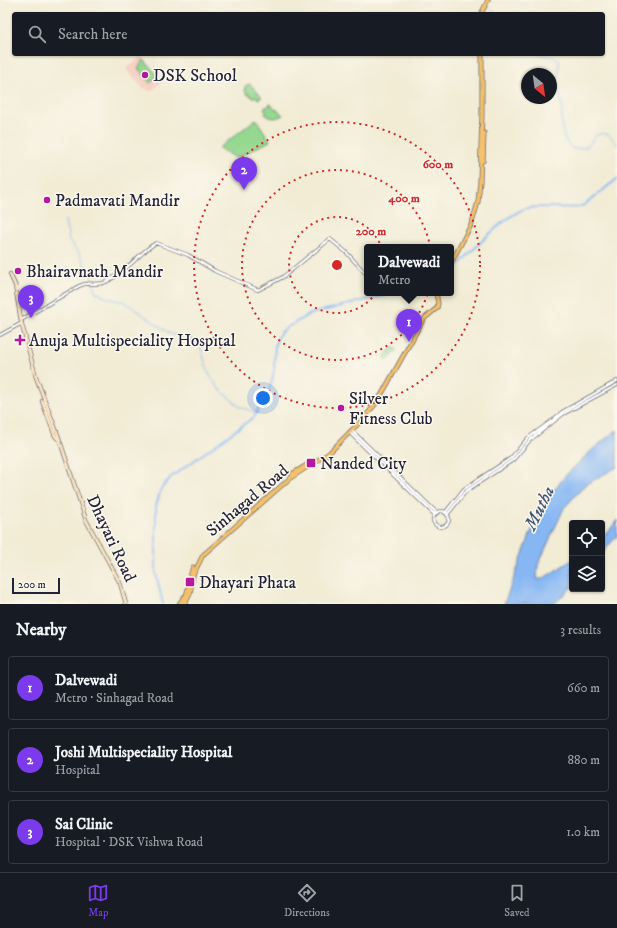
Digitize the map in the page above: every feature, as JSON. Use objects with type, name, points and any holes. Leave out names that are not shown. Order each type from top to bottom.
[{"type":"main road","points":[[482,12],[488,0]]},
{"type":"main road","points":[[454,257],[463,245],[475,222],[482,190],[484,108],[482,56]]},
{"type":"main road","name":"Dhayari Road","points":[[10,274],[15,286],[22,323],[36,377],[58,435],[58,440],[86,520],[120,583],[125,603]]},
{"type":"main road","name":"Sinhagad Road","points":[[184,604],[190,594],[193,575],[203,555],[283,482],[302,467],[328,453],[378,401],[424,320],[440,307],[438,296]]},
{"type":"main road","name":"Sinhagad Road","points":[[188,592],[190,574],[202,554],[251,511]]},
{"type":"main road","points":[[179,604],[188,592]]},
{"type":"main road","points":[[184,604],[188,592]]},
{"type":"street","points":[[0,335],[87,282],[97,284],[106,282],[156,243],[188,255],[215,271],[258,290],[283,277],[330,239],[346,252],[364,271]]},
{"type":"street","points":[[350,431],[436,514],[446,514],[466,491],[514,460],[530,440],[562,412],[617,381]]},
{"type":"street","points":[[559,416],[617,385]]},
{"type":"street","points":[[436,514],[434,523],[442,527],[448,522],[446,514]]},
{"type":"shaded area","name":"DSK School","points":[[142,56],[163,81],[150,92],[146,88],[144,89],[126,69]]},
{"type":"green space","points":[[144,60],[158,76],[150,83],[138,68]]},
{"type":"green space","points":[[250,84],[262,97],[258,99],[256,96],[253,98],[247,94],[245,91],[245,86]]},
{"type":"green space","points":[[270,104],[283,115],[274,118],[265,114],[267,111],[264,109],[265,107]]},
{"type":"green space","points":[[256,119],[270,141],[236,158],[219,148]]},
{"type":"green space","points":[[393,347],[397,350],[388,360],[384,357]]},
{"type":"water","points":[[617,430],[617,467],[585,485],[564,508],[538,565],[537,579],[542,579],[569,562],[569,590],[554,604],[504,604],[541,506],[566,475],[594,448]]},
{"type":"water","points":[[617,520],[617,536],[605,550],[605,534]]},
{"type":"waterway","points":[[487,5],[494,12]]},
{"type":"waterway","points":[[545,56],[553,57],[559,61],[558,86],[562,105],[562,130],[569,146],[574,149],[585,147],[589,145],[595,136],[599,134],[608,135],[617,145]]},
{"type":"waterway","points":[[454,270],[499,226],[519,211],[534,207],[578,207],[584,205],[617,179]]},
{"type":"waterway","points":[[65,220],[69,241],[79,253],[93,280],[95,291],[107,298],[125,302],[169,333],[192,339],[199,343],[209,374],[219,389],[240,407],[257,413]]},
{"type":"waterway","points":[[163,604],[156,574],[156,506],[161,489],[170,478],[254,417],[269,391],[274,371],[275,344],[281,332],[308,315],[382,296]]},
{"type":"place","name":"DSK School","points":[[145,75]]},
{"type":"place","name":"Joshi Multispeciality Hospital","points":[[244,190]]},
{"type":"place","name":"Padmavati Mandir","points":[[47,200]]},
{"type":"place","name":"Bhairavnath Mandir","points":[[18,271]]},
{"type":"place","name":"Sai Clinic","points":[[31,318]]},
{"type":"place","name":"Anuja Multispeciality Hospital","points":[[20,340]]},
{"type":"place","name":"Dalvewadi","points":[[409,342]]},
{"type":"place","name":"Silver Fitness Club","points":[[341,408]]},
{"type":"place","name":"Nanded City","points":[[311,463]]},
{"type":"place","name":"Dhayari Phata","points":[[190,582]]},
{"type":"water label","name":"Mutha","points":[[539,508]]}]
